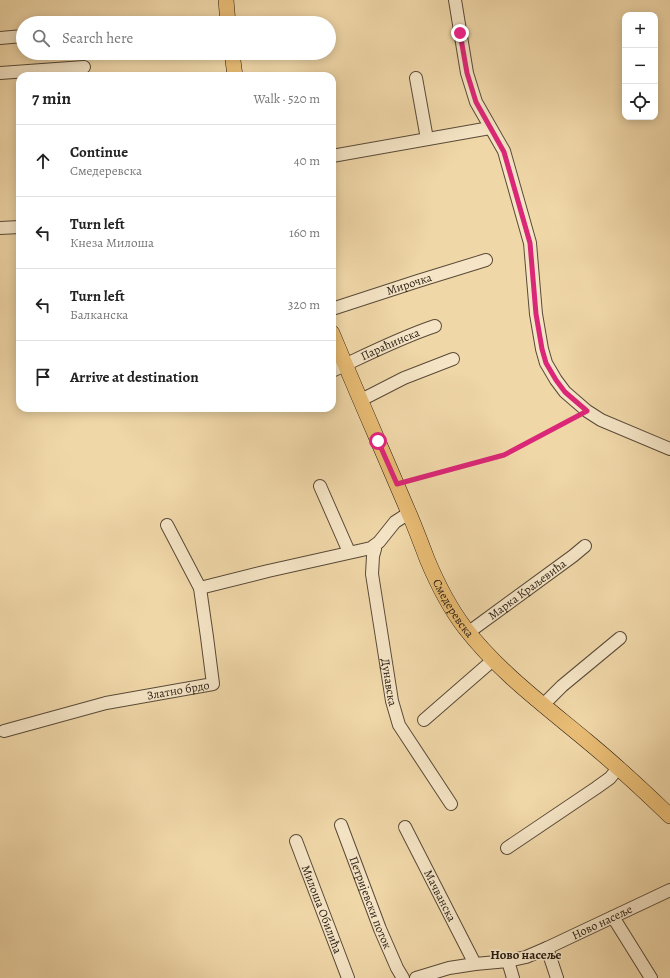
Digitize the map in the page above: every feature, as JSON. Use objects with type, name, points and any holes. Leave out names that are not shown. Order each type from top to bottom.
[{"type":"main road","points":[[226,0],[227,16]]},
{"type":"main road","points":[[233,60],[234,72]]},
{"type":"main road","name":"Смедеревска","points":[[336,342],[438,583],[450,605],[469,632],[493,660],[512,678],[618,768],[670,816]]},
{"type":"street","points":[[455,0],[467,73],[476,102],[504,152],[530,243],[536,314],[546,363],[565,392],[587,411],[601,420],[670,449]]},
{"type":"street","points":[[0,38],[16,37]]},
{"type":"street","points":[[0,73],[84,67]]},
{"type":"street","points":[[416,78],[427,139]]},
{"type":"street","points":[[336,155],[490,128]]},
{"type":"street","points":[[0,228],[16,227]]},
{"type":"street","name":"Мирочка","points":[[336,308],[486,260]]},
{"type":"street","name":"Параћинска","points":[[336,369],[390,343],[435,326]]},
{"type":"street","points":[[361,400],[404,378],[453,359]]},
{"type":"street","points":[[320,486],[349,552]]},
{"type":"street","points":[[200,588],[374,546],[396,522],[409,513]]},
{"type":"street","name":"Златно брдо","points":[[4,731],[106,703],[213,684],[208,637],[200,588],[167,525]]},
{"type":"street","name":"Дунавска","points":[[374,546],[375,549],[372,574],[392,701],[399,725],[451,804]]},
{"type":"street","name":"Марка Краљевића","points":[[469,632],[585,546]]},
{"type":"street","points":[[543,705],[562,686],[620,638]]},
{"type":"street","points":[[424,720],[493,660]]},
{"type":"street","points":[[507,848],[610,778],[618,768]]},
{"type":"street","name":"Петријевски поток","points":[[341,825],[380,929],[403,978]]},
{"type":"street","name":"Мачванска","points":[[406,827],[474,964]]},
{"type":"street","name":"Милоша Обилића","points":[[296,841],[348,978]]},
{"type":"street","name":"Ново насеље","points":[[422,977],[450,968],[508,961],[526,956],[547,948],[670,890]]},
{"type":"street","points":[[614,917],[651,978]]},
{"type":"street","points":[[547,948],[556,978]]},
{"type":"street","points":[[508,961],[513,978]]},
{"type":"path","points":[[397,484],[504,455],[587,411]]},
{"type":"district","name":"Ново насеље","points":[[526,954]]},
{"type":"route","points":[[378,441],[397,484],[504,455],[587,411],[565,392],[546,363],[536,314],[530,243],[504,152],[476,102],[467,73],[460,33]]}]
